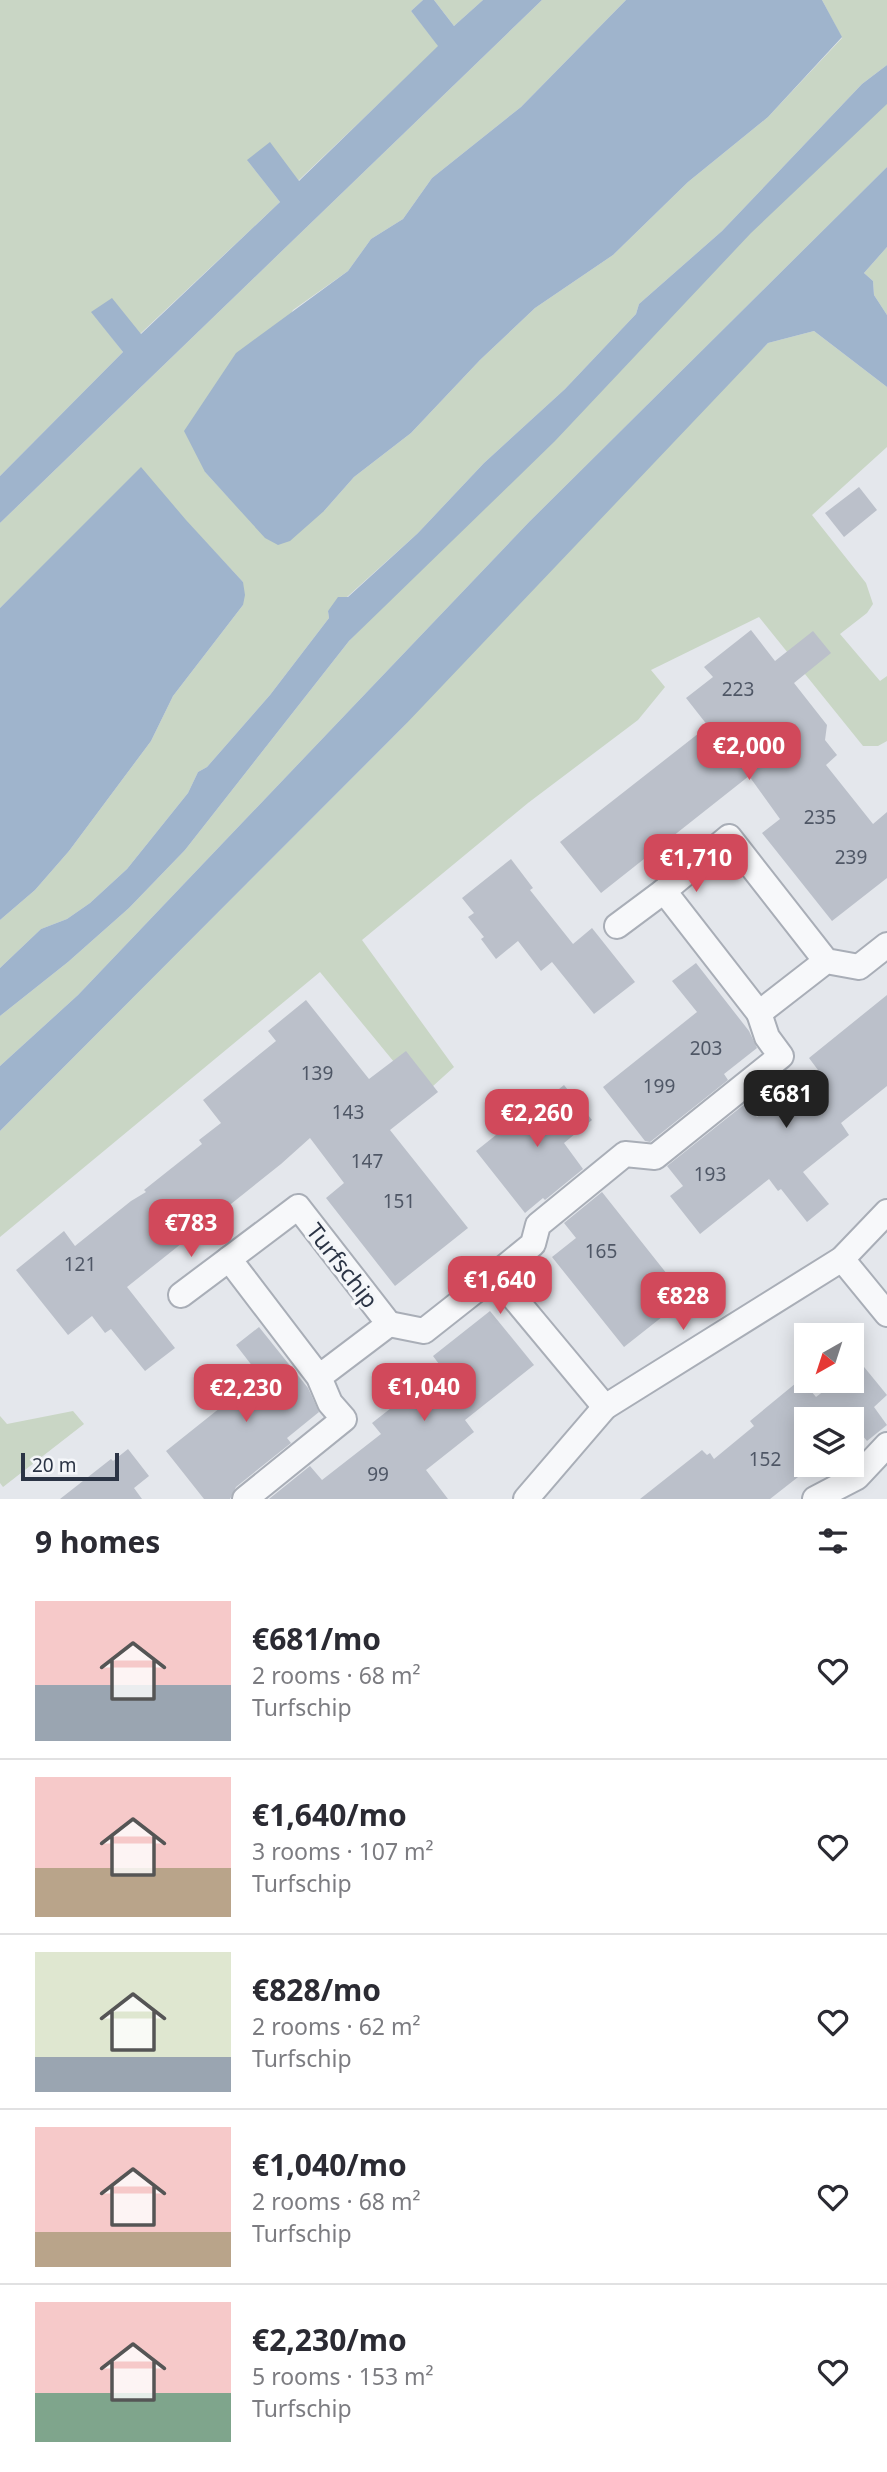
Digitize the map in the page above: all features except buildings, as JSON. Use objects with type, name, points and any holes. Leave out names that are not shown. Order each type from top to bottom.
[{"type":"street","points":[[617,926],[729,837],[826,961],[859,967],[887,945]]},
{"type":"street","name":"Turfschip","points":[[181,1295],[298,1207],[389,1324],[424,1331],[533,1244],[538,1225],[625,1154],[654,1157],[781,1056],[767,1037],[760,1013],[664,891]]},
{"type":"street","points":[[760,1013],[826,961]]},
{"type":"street","points":[[526,1499],[605,1407],[842,1259],[887,1212]]},
{"type":"street","points":[[229,1259],[319,1377],[330,1403],[344,1419],[244,1499]]},
{"type":"street","points":[[842,1259],[887,1314]]},
{"type":"street","points":[[495,1275],[605,1407]]},
{"type":"street","name":"Turfschip","points":[[319,1377],[389,1324]]},
{"type":"street","points":[[815,1499],[857,1477],[887,1445]]},
{"type":"green space","points":[[0,0],[423,0],[411,11],[439,46],[298,181],[248,161],[280,202],[140,334],[92,312],[123,352],[0,476]]},
{"type":"green space","points":[[434,0],[483,0],[454,26]]},
{"type":"green space","points":[[542,0],[626,0],[521,107],[432,178],[403,219],[371,239],[348,271],[293,310],[205,472],[228,497],[324,511],[354,477],[411,433],[480,360],[535,308],[613,255],[688,182],[768,117],[842,38],[822,0],[887,0],[887,65],[862,84],[722,231],[639,304],[636,314],[565,389],[484,463],[418,533],[328,611],[329,618],[270,695],[207,767],[198,772],[188,793],[127,869],[90,903],[67,919],[41,929],[0,968],[0,920],[35,890],[69,851],[151,741],[173,696],[243,605],[243,582],[186,521],[51,558],[0,608],[0,523]]},
{"type":"green space","points":[[887,94],[887,167],[529,522],[78,995],[0,1066],[0,1016],[68,962],[129,908],[185,850],[349,641]]},
{"type":"green space","points":[[887,247],[887,315],[874,295],[873,281],[864,273]]},
{"type":"green space","points":[[814,331],[887,387],[887,447],[812,515],[866,583],[873,604],[867,613],[840,634],[880,681],[887,676],[887,741],[878,746],[863,746],[759,617],[651,670],[665,687],[638,720],[528,803],[362,940],[454,1067],[422,1096],[320,972],[0,1237],[0,1131],[405,725],[463,650],[768,343]]},
{"type":"green space","points":[[73,1411],[84,1424],[3,1487],[0,1483],[0,1416],[7,1424]]},
{"type":"water","points":[[423,0],[434,0],[454,26],[483,0],[542,0],[0,523],[0,476],[123,352],[91,312],[112,298],[141,334],[280,202],[247,160],[270,142],[299,181],[438,46],[411,11]]},
{"type":"water","points":[[626,0],[822,0],[842,37],[768,117],[688,182],[613,255],[535,308],[480,360],[411,433],[354,477],[324,511],[290,541],[278,545],[265,538],[205,472],[184,431],[236,353],[348,271],[371,239],[403,219],[432,178],[521,107]]},
{"type":"water","points":[[887,65],[887,104],[751,233],[555,441],[349,641],[185,850],[129,908],[68,962],[0,1016],[0,968],[41,929],[67,919],[90,903],[127,869],[188,793],[198,772],[207,767],[270,695],[329,618],[328,611],[338,597],[348,597],[418,533],[484,463],[565,389],[636,314],[639,304],[722,231],[862,84]]},
{"type":"water","points":[[887,167],[887,247],[864,273],[873,281],[874,295],[887,315],[887,387],[814,331],[768,343],[405,725],[0,1131],[0,1066],[78,995],[529,522]]},
{"type":"water","points":[[141,467],[243,582],[243,605],[173,696],[151,741],[69,851],[35,890],[0,920],[0,608]]}]
